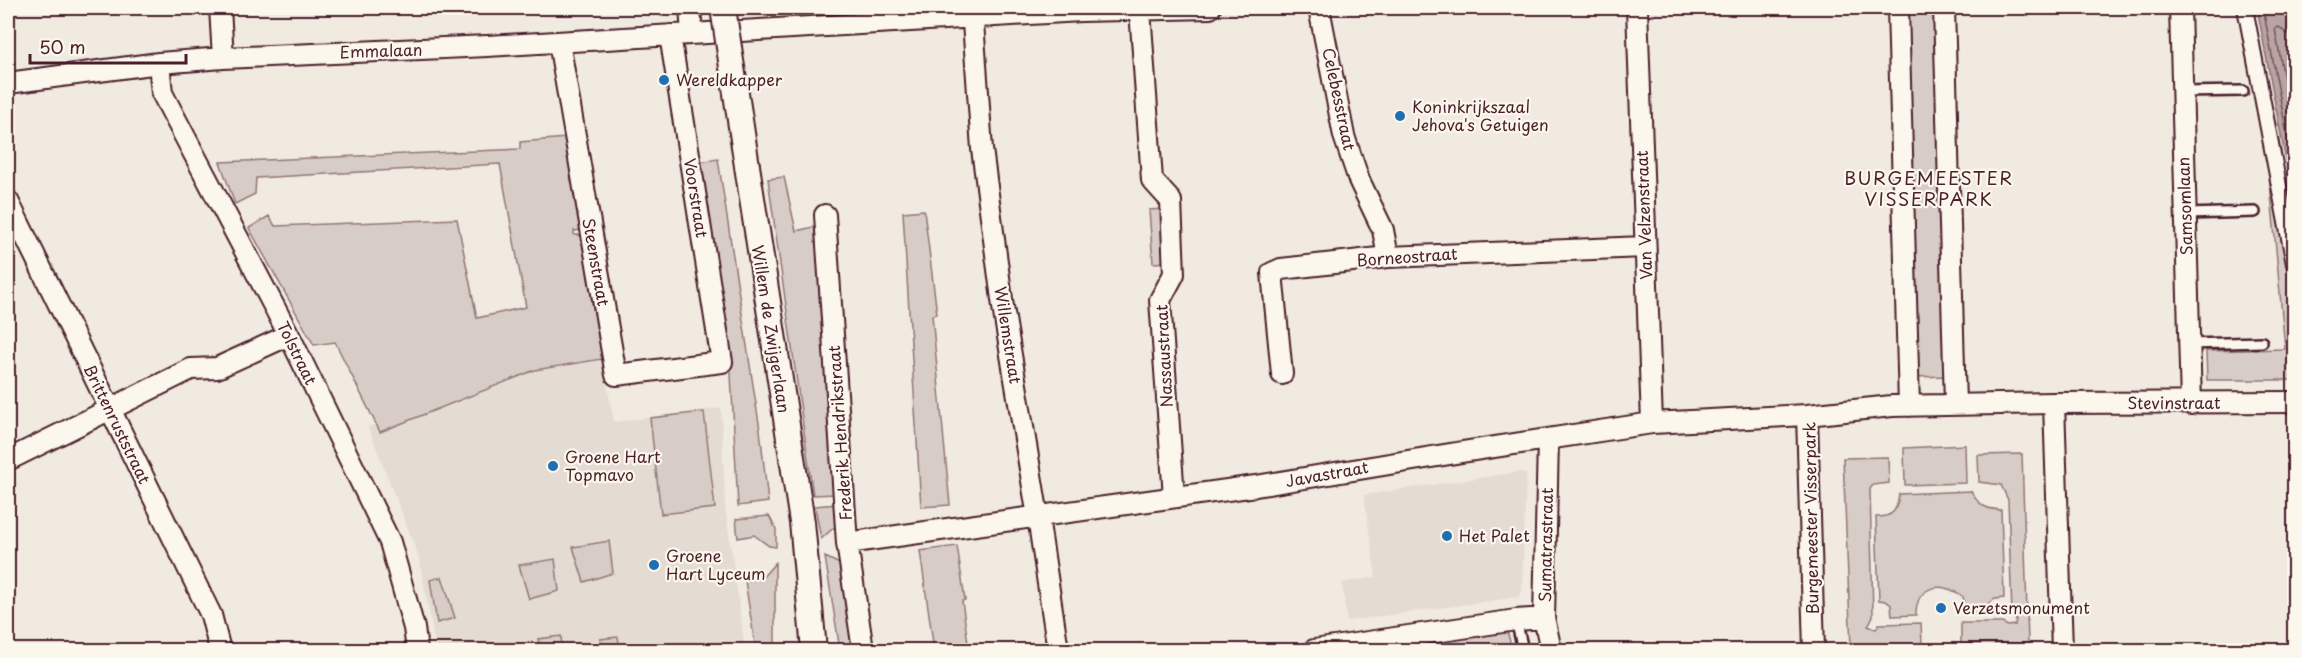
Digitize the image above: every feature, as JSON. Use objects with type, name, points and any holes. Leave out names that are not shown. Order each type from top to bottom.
[{"type":"street","points":[[220,8],[223,58]]},
{"type":"street","points":[[690,8],[692,33]]},
{"type":"street","name":"Willem de Zwijgerlaan","points":[[723,8],[802,522],[814,651]]},
{"type":"street","name":"Emmalaan","points":[[8,83],[159,63],[223,58],[559,42],[973,12],[1210,8]]},
{"type":"street","name":"Celebesstraat","points":[[1319,8],[1344,136],[1359,180],[1383,231],[1388,257]]},
{"type":"street","name":"Van Velzenstraat","points":[[1637,8],[1652,423]]},
{"type":"street","points":[[1898,8],[1909,406]]},
{"type":"street","points":[[1944,8],[1955,404]]},
{"type":"street","name":"Samsomlaan","points":[[2180,8],[2191,404]]},
{"type":"street","points":[[2245,8],[2291,225],[2295,264]]},
{"type":"street","name":"Nassaustraat","points":[[1140,10],[1152,180],[1171,201],[1174,274],[1160,300],[1174,497]]},
{"type":"street","name":"Willemstraat","points":[[973,12],[982,149],[1005,322],[1058,651]]},
{"type":"street","name":"Voorstraat","points":[[670,34],[722,362]]},
{"type":"street","name":"Steenstraat","points":[[559,42],[616,375],[722,362]]},
{"type":"street","name":"Tolstraat","points":[[159,63],[162,93],[289,335],[390,542],[414,628],[417,651]]},
{"type":"street","name":"Brittenruststraat","points":[[8,201],[211,615],[220,651]]},
{"type":"street","name":"Frederik Hendrikstraat","points":[[825,215],[847,543],[863,651]]},
{"type":"street","name":"Borneostraat","points":[[1282,374],[1272,273],[1281,269],[1388,257],[1645,247]]},
{"type":"street","points":[[8,460],[191,369],[217,368],[289,335]]},
{"type":"street","name":"Stevinstraat","points":[[2054,403],[2295,402]]},
{"type":"street","points":[[2054,403],[2062,651]]},
{"type":"street","name":"Burgemeester Visserpark","points":[[1814,651],[1807,415],[1909,406],[2054,403]]},
{"type":"street","name":"Javastraat","points":[[847,543],[1256,486],[1652,423],[1807,415]]},
{"type":"street","name":"Sumatrastraat","points":[[1548,440],[1544,618],[1551,651]]},
{"type":"street","points":[[1314,651],[1516,620],[1544,618]]},
{"type":"lane","points":[[2182,92],[2243,91]]},
{"type":"lane","points":[[2186,214],[2254,212]]},
{"type":"lane","points":[[2189,344],[2262,342]]},
{"type":"lane","points":[[1516,620],[1523,651]]},
{"type":"shaded area","points":[[1905,8],[1936,8],[1950,376],[1913,377]]},
{"type":"shaded area","points":[[566,138],[582,230],[574,231],[574,235],[581,235],[602,359],[535,370],[380,432],[335,342],[314,345],[249,228],[269,216],[275,226],[457,219],[477,318],[526,307],[500,164],[256,178],[255,194],[235,204],[220,162],[520,149],[520,142]]},
{"type":"shaded area","points":[[718,159],[760,430],[768,502],[738,506],[730,356],[699,162]]},
{"type":"shaded area","points":[[784,177],[796,231],[818,226],[836,494],[813,495],[768,179]]},
{"type":"shaded area","points":[[2270,183],[2276,183],[2294,290],[2294,380],[2207,380],[2206,351],[2285,349]]},
{"type":"shaded area","points":[[1165,209],[1169,262],[1153,263],[1149,210]]},
{"type":"shaded area","points":[[924,210],[937,314],[932,315],[950,505],[921,507],[903,212]]},
{"type":"shaded area","name":"Groene Hart Topmavo","points":[[602,359],[614,422],[721,408],[725,505],[745,650],[436,650],[419,557],[368,427],[498,378]]},
{"type":"shaded area","points":[[704,412],[715,508],[661,514],[650,418]]},
{"type":"shaded area","points":[[1965,445],[1966,483],[1905,485],[1904,448]]},
{"type":"shaded area","points":[[2022,454],[2028,643],[1961,644],[1961,623],[2015,625],[2016,618],[2012,614],[2008,500],[2001,485],[1979,482],[1978,455]]},
{"type":"shaded area","points":[[1888,457],[1889,483],[1873,485],[1870,489],[1873,616],[1868,626],[1876,629],[1879,624],[1921,623],[1922,645],[1851,648],[1843,458]]},
{"type":"shaded area","name":"Het Palet","points":[[1519,472],[1526,474],[1522,591],[1518,597],[1347,621],[1342,583],[1376,577],[1364,495]]},
{"type":"shaded area","points":[[1971,491],[1983,506],[2001,510],[2004,598],[1995,599],[1989,603],[1987,612],[1966,613],[1963,597],[1947,588],[1932,588],[1920,597],[1916,615],[1892,616],[1891,605],[1879,600],[1876,517],[1887,516],[1894,512],[1899,494]]},
{"type":"shaded area","points":[[837,504],[839,523],[821,539],[815,506]]},
{"type":"shaded area","points":[[769,516],[776,529],[776,547],[769,546],[754,535],[738,538],[736,519]]},
{"type":"shaded area","points":[[609,541],[613,573],[584,582],[573,547]]},
{"type":"shaded area","points":[[957,546],[969,650],[934,650],[920,551]]},
{"type":"shaded area","points":[[825,557],[844,566],[855,650],[840,650]]},
{"type":"shaded area","points":[[555,559],[559,591],[529,599],[519,565]]},
{"type":"shaded area","points":[[775,563],[775,650],[756,650],[745,581],[762,578]]},
{"type":"shaded area","points":[[442,577],[455,618],[437,623],[430,580]]},
{"type":"shaded area","points":[[1499,630],[1508,634],[1512,650],[1364,650]]},
{"type":"shaded area","points":[[561,636],[562,650],[541,650],[538,639]]},
{"type":"shaded area","points":[[618,637],[620,650],[603,650],[600,639]]},
{"type":"water","points":[[2257,8],[2289,8],[2294,33],[2294,204]]},
{"type":"place","name":"Wereldkapper","points":[[664,80]]},
{"type":"place","name":"Koninkrijkszaal Jehova's Getuigen","points":[[1400,116]]},
{"type":"place","name":"Groene Hart Topmavo","points":[[553,466]]},
{"type":"place","name":"Het Palet","points":[[1447,536]]},
{"type":"place","name":"Groene Hart Lyceum","points":[[654,565]]},
{"type":"place","name":"Verzetsmonument","points":[[1941,608]]},
{"type":"district","name":"BURGEMEESTER VISSERPARK","points":[[1929,189]]}]
